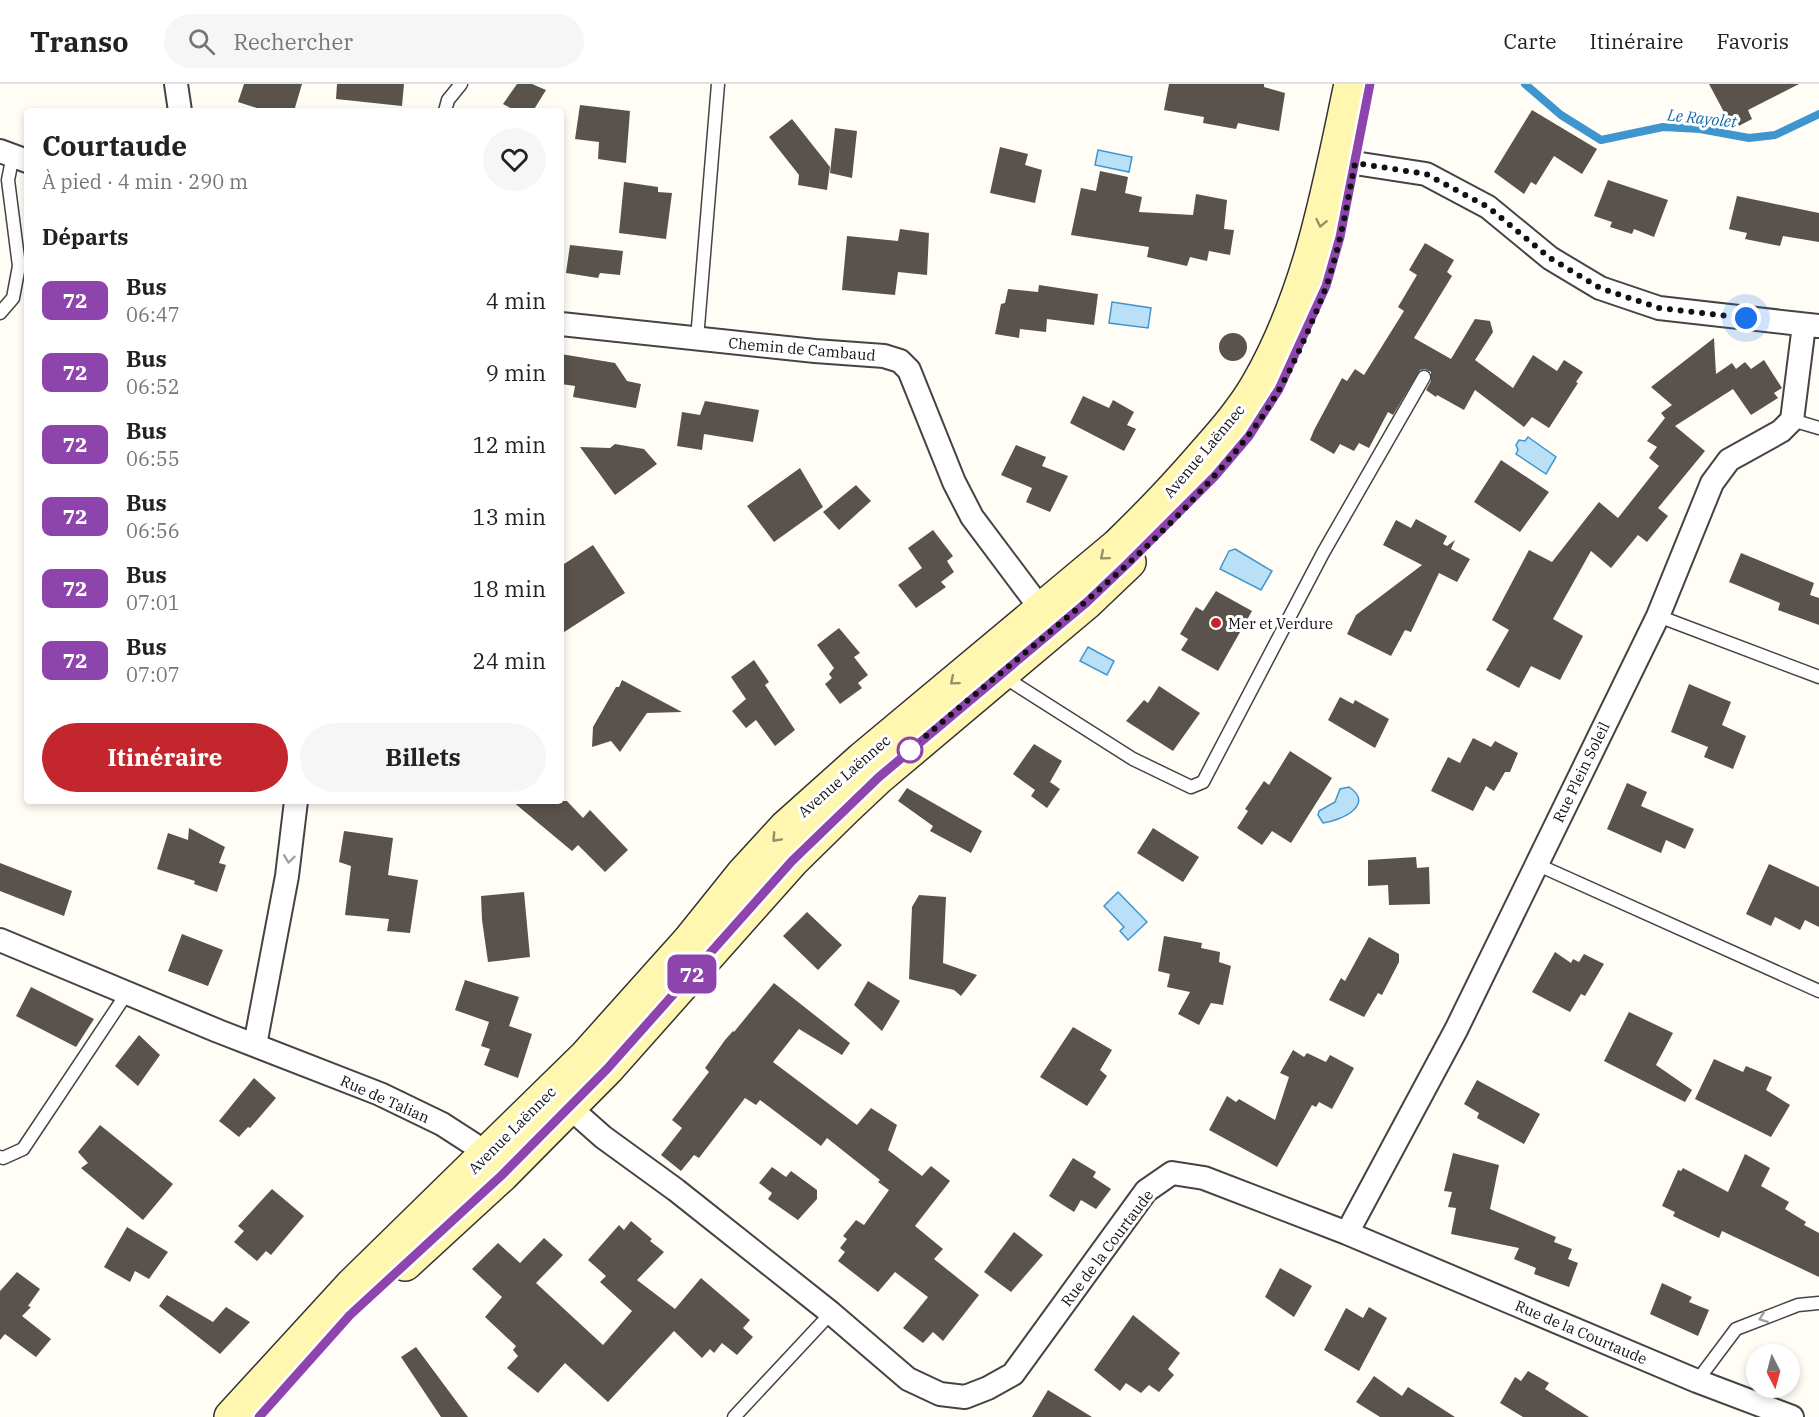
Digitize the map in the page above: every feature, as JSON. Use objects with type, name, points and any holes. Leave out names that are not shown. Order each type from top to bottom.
[{"type":"main road","name":"Avenue Laënnec","points":[[259,1417],[350,1315],[493,1165],[560,1099],[647,1026],[792,861],[879,777],[1087,602],[1162,531],[1215,476],[1249,436],[1279,389],[1326,286],[1340,237],[1351,84]]},
{"type":"main road","name":"Avenue Laënnec","points":[[560,1099],[638,999],[742,875],[786,827],[862,759],[1117,546],[1156,508],[1228,427],[1257,385],[1302,287],[1370,84]]},
{"type":"main road","name":"Avenue Laënnec","points":[[231,1417],[353,1284],[493,1165]]},
{"type":"street","points":[[176,84],[180,108]]},
{"type":"street","points":[[1345,161],[1426,174],[1488,207],[1550,258],[1600,288],[1659,308],[1811,325],[1792,420]]},
{"type":"street","name":"Chemin de Cambaud","points":[[564,324],[815,351],[884,356],[900,362],[909,370],[954,482],[972,517],[1041,609]]},
{"type":"street","name":"Rue Plein Soleil","points":[[1347,1233],[1456,1030],[1658,616],[1712,483],[1729,460],[1781,431],[1792,420]]},
{"type":"street","points":[[255,1045],[287,876],[296,804]]},
{"type":"street","name":"Rue de Talian","points":[[0,940],[380,1094],[442,1124],[472,1144],[493,1165]]},
{"type":"street","name":"Rue de la Courtaude","points":[[560,1099],[603,1137],[676,1190],[831,1313],[908,1379],[968,1407],[988,1388],[1013,1374],[1146,1191],[1172,1173],[1204,1178],[1347,1233],[1697,1381],[1791,1417]]},
{"type":"lane","points":[[446,108],[448,100],[461,84]]},
{"type":"lane","points":[[697,339],[718,84]]},
{"type":"lane","points":[[0,313],[13,298],[19,266],[8,180],[13,155]]},
{"type":"lane","points":[[1000,675],[1133,759],[1191,787],[1203,782],[1323,553],[1424,377]]},
{"type":"lane","points":[[1792,420],[1819,428]]},
{"type":"lane","points":[[1658,616],[1819,677]]},
{"type":"lane","points":[[1536,864],[1819,990]]},
{"type":"lane","points":[[0,1157],[23,1149],[127,993]]},
{"type":"lane","points":[[1697,1381],[1736,1329],[1798,1305],[1819,1303]]},
{"type":"lane","points":[[734,1417],[831,1313]]},
{"type":"water","points":[[1098,150],[1132,157],[1129,172],[1095,165]]},
{"type":"water","points":[[1112,302],[1151,308],[1148,328],[1109,323]]},
{"type":"water","points":[[1528,437],[1556,457],[1546,474],[1516,454],[1518,450],[1516,445],[1519,440],[1525,441]]},
{"type":"water","points":[[1235,549],[1272,571],[1261,590],[1220,569],[1229,551]]},
{"type":"water","points":[[1088,647],[1114,661],[1107,675],[1080,661]]},
{"type":"water","points":[[1349,787],[1359,800],[1357,806],[1338,819],[1323,823],[1318,815],[1319,811],[1335,802],[1340,789]]},
{"type":"water","points":[[1118,892],[1147,922],[1128,940],[1120,931],[1124,927],[1104,906]]},
{"type":"building","points":[[244,84],[302,84],[295,108],[257,108],[238,102]]},
{"type":"building","points":[[337,84],[404,84],[402,106],[336,99]]},
{"type":"building","points":[[517,84],[532,84],[546,90],[535,108],[510,108],[503,104]]},
{"type":"building","points":[[1169,84],[1264,84],[1264,87],[1285,93],[1279,131],[1238,123],[1236,129],[1203,123],[1204,117],[1164,110]]},
{"type":"building","points":[[1709,84],[1799,84],[1748,110],[1752,119],[1733,129]]},
{"type":"building","points":[[580,105],[630,111],[626,163],[598,159],[599,142],[575,139]]},
{"type":"building","points":[[1532,110],[1597,149],[1582,174],[1554,156],[1536,185],[1531,182],[1524,194],[1494,172]]},
{"type":"building","points":[[792,119],[830,167],[827,190],[798,185],[799,175],[769,137]]},
{"type":"building","points":[[835,128],[857,131],[852,178],[830,173]]},
{"type":"building","points":[[1000,147],[1028,154],[1025,165],[1042,170],[1035,203],[990,193]]},
{"type":"building","points":[[1100,171],[1128,177],[1125,193],[1142,197],[1139,212],[1193,215],[1196,194],[1227,200],[1224,229],[1234,230],[1230,255],[1209,251],[1207,261],[1190,257],[1187,266],[1147,257],[1149,247],[1071,235],[1081,188],[1096,191]]},
{"type":"building","points":[[1608,180],[1668,200],[1654,237],[1634,229],[1632,234],[1610,227],[1612,222],[1594,216]]},
{"type":"building","points":[[624,182],[658,187],[658,192],[672,193],[666,239],[619,233]]},
{"type":"building","points":[[1737,196],[1819,213],[1819,242],[1783,236],[1780,246],[1745,239],[1747,233],[1729,229]]},
{"type":"building","points":[[900,229],[929,233],[927,275],[898,272],[895,295],[842,290],[847,236],[898,241]]},
{"type":"building","points":[[1425,243],[1454,260],[1447,272],[1452,276],[1414,338],[1451,359],[1475,319],[1490,321],[1493,332],[1475,360],[1513,388],[1533,355],[1557,371],[1564,360],[1583,372],[1549,428],[1532,417],[1524,427],[1475,390],[1464,410],[1426,390],[1431,381],[1431,372],[1425,369],[1420,370],[1393,415],[1388,412],[1369,448],[1359,443],[1354,451],[1340,444],[1334,454],[1310,440],[1314,430],[1342,378],[1347,381],[1355,369],[1364,375],[1404,311],[1398,307],[1417,275],[1409,270]]},
{"type":"building","points":[[570,245],[623,251],[620,275],[600,273],[598,278],[566,273]]},
{"type":"building","points":[[1039,285],[1098,294],[1094,325],[1047,319],[1046,332],[1020,329],[1019,338],[995,334],[1001,304],[1005,303],[1008,289],[1038,292]]},
{"type":"building","points":[[1233,333],[1243,337],[1247,347],[1243,357],[1233,361],[1223,357],[1219,347],[1223,337]]},
{"type":"building","points":[[1714,338],[1716,374],[1732,363],[1736,369],[1745,362],[1751,369],[1764,360],[1782,388],[1774,393],[1778,398],[1751,415],[1733,389],[1675,426],[1705,451],[1658,508],[1668,516],[1647,542],[1638,535],[1611,568],[1591,551],[1553,619],[1583,636],[1560,680],[1531,666],[1519,688],[1486,670],[1509,630],[1492,620],[1529,550],[1552,562],[1599,502],[1618,518],[1659,466],[1649,458],[1657,447],[1647,441],[1665,418],[1661,413],[1672,405],[1651,387]]},
{"type":"building","points":[[564,354],[615,363],[627,381],[641,384],[636,408],[573,397],[575,386],[564,384]]},
{"type":"building","points":[[1083,396],[1109,408],[1113,400],[1134,412],[1127,425],[1136,429],[1124,451],[1070,423]]},
{"type":"building","points":[[705,401],[759,410],[753,442],[704,434],[702,450],[677,446],[682,412],[700,415]]},
{"type":"building","points":[[615,444],[644,449],[657,464],[615,495],[580,447],[610,448]]},
{"type":"building","points":[[1016,445],[1046,457],[1042,466],[1068,476],[1050,512],[1026,502],[1032,488],[1001,475]]},
{"type":"building","points":[[1501,460],[1549,492],[1520,532],[1474,502]]},
{"type":"building","points":[[800,468],[823,507],[774,542],[747,506]]},
{"type":"building","points":[[856,485],[871,501],[839,530],[823,512]]},
{"type":"building","points":[[1416,519],[1447,536],[1443,544],[1447,546],[1455,540],[1451,549],[1470,559],[1457,582],[1439,573],[1411,632],[1405,630],[1391,656],[1347,634],[1356,615],[1422,565],[1383,545],[1396,520],[1411,528]]},
{"type":"building","points":[[933,530],[953,556],[947,561],[954,572],[941,582],[946,587],[916,608],[898,585],[922,568],[908,548]]},
{"type":"building","points":[[593,545],[625,593],[564,632],[564,564]]},
{"type":"building","points":[[1741,553],[1814,583],[1810,595],[1819,598],[1819,625],[1778,610],[1780,603],[1729,582]]},
{"type":"building","name":"Mer et Verdure","points":[[1216,591],[1252,611],[1218,671],[1181,650],[1188,639],[1180,634],[1196,607],[1203,611]]},
{"type":"building","points":[[839,628],[860,653],[854,657],[868,675],[858,683],[862,688],[840,704],[825,684],[832,678],[829,674],[834,668],[817,645]]},
{"type":"building","points":[[754,660],[769,682],[765,685],[795,730],[775,746],[756,720],[746,728],[732,711],[746,699],[731,677]]},
{"type":"building","points":[[622,680],[682,712],[647,713],[620,752],[611,741],[592,747],[593,727]]},
{"type":"building","points":[[1689,684],[1731,702],[1722,725],[1746,736],[1733,769],[1704,757],[1708,747],[1671,732]]},
{"type":"building","points":[[1159,686],[1200,713],[1173,751],[1126,721],[1144,700],[1148,703]]},
{"type":"building","points":[[1340,697],[1353,704],[1355,700],[1389,719],[1375,748],[1328,720]]},
{"type":"building","points":[[1473,738],[1491,747],[1495,741],[1518,753],[1510,772],[1505,772],[1494,791],[1486,786],[1473,811],[1431,791],[1448,757],[1460,763]]},
{"type":"building","points":[[1034,744],[1062,761],[1050,782],[1060,789],[1047,808],[1031,796],[1035,790],[1013,774]]},
{"type":"building","points":[[1290,751],[1332,778],[1291,843],[1272,831],[1262,845],[1237,828],[1248,811],[1245,809],[1264,781],[1269,785]]},
{"type":"building","points":[[1627,783],[1647,792],[1641,806],[1694,829],[1685,849],[1666,840],[1661,853],[1607,829]]},
{"type":"building","points":[[907,788],[982,831],[971,853],[930,831],[933,826],[898,801]]},
{"type":"building","points":[[564,801],[567,801],[583,818],[590,810],[628,850],[605,872],[578,845],[572,851],[516,804],[564,804]]},
{"type":"building","points":[[189,828],[225,847],[219,863],[226,865],[217,892],[194,884],[195,881],[157,869],[168,833],[188,840]]},
{"type":"building","points":[[1153,828],[1199,857],[1183,882],[1137,853]]},
{"type":"building","points":[[344,831],[393,838],[388,875],[418,880],[410,933],[387,931],[389,919],[345,915],[351,866],[339,862]]},
{"type":"building","points":[[1416,857],[1417,868],[1429,867],[1430,904],[1389,905],[1388,885],[1368,886],[1368,860]]},
{"type":"building","points":[[0,863],[72,891],[64,916],[0,891]]},
{"type":"building","points":[[1769,864],[1819,887],[1819,927],[1805,920],[1800,930],[1775,917],[1771,926],[1746,914]]},
{"type":"building","points":[[524,892],[530,957],[488,962],[481,896]]},
{"type":"building","points":[[919,895],[946,897],[943,963],[977,975],[961,996],[954,990],[909,979],[912,907]]},
{"type":"building","points":[[807,912],[842,945],[818,970],[783,936]]},
{"type":"building","points":[[182,934],[223,950],[208,986],[168,971]]},
{"type":"building","points":[[1164,936],[1202,943],[1201,948],[1220,952],[1219,962],[1231,966],[1223,1005],[1211,1003],[1199,1025],[1178,1014],[1190,992],[1167,987],[1170,974],[1158,971]]},
{"type":"building","points":[[1369,937],[1399,954],[1399,962],[1382,995],[1378,993],[1364,1017],[1329,1000],[1341,978],[1345,981]]},
{"type":"building","points":[[1555,952],[1571,963],[1573,959],[1579,962],[1584,954],[1604,964],[1585,996],[1581,994],[1570,1012],[1532,992]]},
{"type":"building","points":[[465,980],[519,997],[509,1026],[532,1034],[518,1078],[484,1065],[490,1049],[481,1046],[489,1022],[455,1010]]},
{"type":"building","points":[[868,981],[900,1001],[882,1031],[854,1005]]},
{"type":"building","points":[[774,983],[850,1043],[842,1055],[799,1029],[773,1062],[857,1125],[871,1108],[897,1125],[888,1150],[922,1176],[931,1166],[950,1181],[915,1226],[943,1249],[934,1259],[979,1295],[943,1341],[933,1332],[923,1343],[903,1328],[928,1297],[895,1272],[878,1292],[838,1261],[845,1252],[840,1248],[847,1239],[843,1236],[856,1220],[864,1225],[889,1190],[878,1182],[880,1180],[827,1138],[821,1146],[760,1100],[756,1105],[745,1098],[699,1158],[694,1155],[681,1171],[661,1155],[682,1128],[672,1120],[709,1072],[705,1068],[725,1040]]},
{"type":"building","points":[[31,987],[94,1019],[76,1047],[16,1016]]},
{"type":"building","points":[[1629,1012],[1673,1033],[1656,1065],[1692,1090],[1685,1102],[1604,1061]]},
{"type":"building","points":[[1073,1027],[1112,1050],[1100,1070],[1107,1076],[1087,1106],[1040,1077]]},
{"type":"building","points":[[139,1035],[160,1055],[138,1086],[115,1066]]},
{"type":"building","points":[[1293,1050],[1304,1057],[1307,1053],[1326,1062],[1330,1055],[1354,1068],[1332,1109],[1319,1102],[1316,1107],[1312,1105],[1277,1167],[1209,1130],[1227,1096],[1236,1102],[1239,1099],[1275,1120],[1289,1077],[1280,1073]]},
{"type":"building","points":[[1714,1059],[1743,1072],[1746,1066],[1772,1077],[1766,1090],[1790,1105],[1771,1137],[1695,1099]]},
{"type":"building","points":[[254,1078],[276,1098],[239,1137],[219,1121]]},
{"type":"building","points":[[1477,1080],[1540,1114],[1524,1144],[1477,1118],[1479,1113],[1464,1104]]},
{"type":"building","points":[[100,1125],[173,1184],[143,1220],[81,1168],[88,1163],[78,1152]]},
{"type":"building","points":[[1453,1153],[1499,1165],[1490,1209],[1556,1237],[1554,1242],[1572,1249],[1568,1259],[1578,1263],[1569,1287],[1534,1274],[1536,1268],[1514,1259],[1519,1248],[1451,1234],[1456,1208],[1448,1207],[1452,1192],[1444,1191]]},
{"type":"building","points":[[1745,1154],[1770,1168],[1761,1186],[1789,1202],[1785,1209],[1806,1222],[1804,1225],[1819,1233],[1819,1277],[1722,1231],[1719,1238],[1673,1216],[1675,1212],[1662,1206],[1678,1170],[1681,1171],[1683,1168],[1728,1192]]},
{"type":"building","points":[[1073,1158],[1096,1172],[1093,1177],[1111,1189],[1096,1209],[1081,1200],[1074,1212],[1049,1196]]},
{"type":"building","points":[[772,1167],[786,1177],[791,1171],[817,1190],[817,1199],[798,1220],[768,1199],[772,1193],[759,1183]]},
{"type":"building","points":[[272,1189],[304,1216],[271,1255],[266,1251],[257,1261],[234,1242],[244,1231],[238,1226]]},
{"type":"building","points":[[631,1221],[664,1252],[637,1280],[675,1309],[701,1278],[750,1320],[743,1328],[753,1337],[737,1355],[722,1343],[714,1353],[710,1349],[702,1358],[674,1331],[608,1402],[565,1363],[538,1393],[507,1368],[518,1356],[513,1350],[516,1346],[485,1317],[502,1297],[472,1269],[498,1243],[520,1263],[544,1238],[563,1255],[536,1283],[603,1345],[632,1311],[600,1282],[606,1276],[588,1260],[619,1225],[624,1230]]},
{"type":"building","points":[[127,1227],[168,1252],[149,1279],[135,1271],[130,1282],[104,1267]]},
{"type":"building","points":[[1014,1232],[1043,1255],[1011,1292],[984,1272]]},
{"type":"building","points":[[1280,1268],[1312,1286],[1294,1317],[1265,1297]]},
{"type":"building","points":[[17,1272],[40,1289],[28,1306],[31,1307],[22,1316],[51,1339],[36,1357],[5,1334],[0,1340],[0,1291]]},
{"type":"building","points":[[1662,1283],[1692,1297],[1689,1302],[1709,1310],[1698,1336],[1650,1314]]},
{"type":"building","points":[[167,1295],[213,1322],[226,1307],[250,1322],[220,1354],[159,1306]]},
{"type":"building","points":[[1369,1307],[1387,1318],[1359,1371],[1324,1350],[1346,1308],[1363,1318]]},
{"type":"building","points":[[1133,1315],[1180,1353],[1168,1369],[1174,1375],[1159,1392],[1149,1385],[1141,1393],[1126,1383],[1120,1391],[1094,1370]]},
{"type":"building","points":[[416,1347],[468,1417],[441,1417],[401,1357]]},
{"type":"building","points":[[1528,1371],[1549,1383],[1545,1389],[1589,1417],[1523,1417],[1500,1403],[1515,1377],[1521,1381]]},
{"type":"building","points":[[1374,1376],[1402,1396],[1408,1387],[1455,1417],[1380,1417],[1356,1402]]},
{"type":"building","points":[[1048,1390],[1092,1417],[1032,1417]]},
{"type":"waterway","name":"Le Rayolet","points":[[1525,84],[1561,115],[1601,140],[1663,127],[1700,129],[1749,138],[1775,135],[1819,114]]},
{"type":"bus line","name":"72","points":[[259,1417],[350,1315],[502,1175],[607,1069],[792,861],[845,808],[1087,602],[1170,523],[1249,436],[1279,389],[1326,286],[1340,237],[1370,84]]},
{"type":"place","name":"Mer et Verdure","points":[[1216,623]]},
{"type":"route","points":[[910,750],[1087,602],[1170,523],[1249,436],[1279,389],[1326,286],[1340,237],[1355,163],[1426,174],[1488,207],[1550,258],[1600,288],[1659,308],[1746,318]]}]
